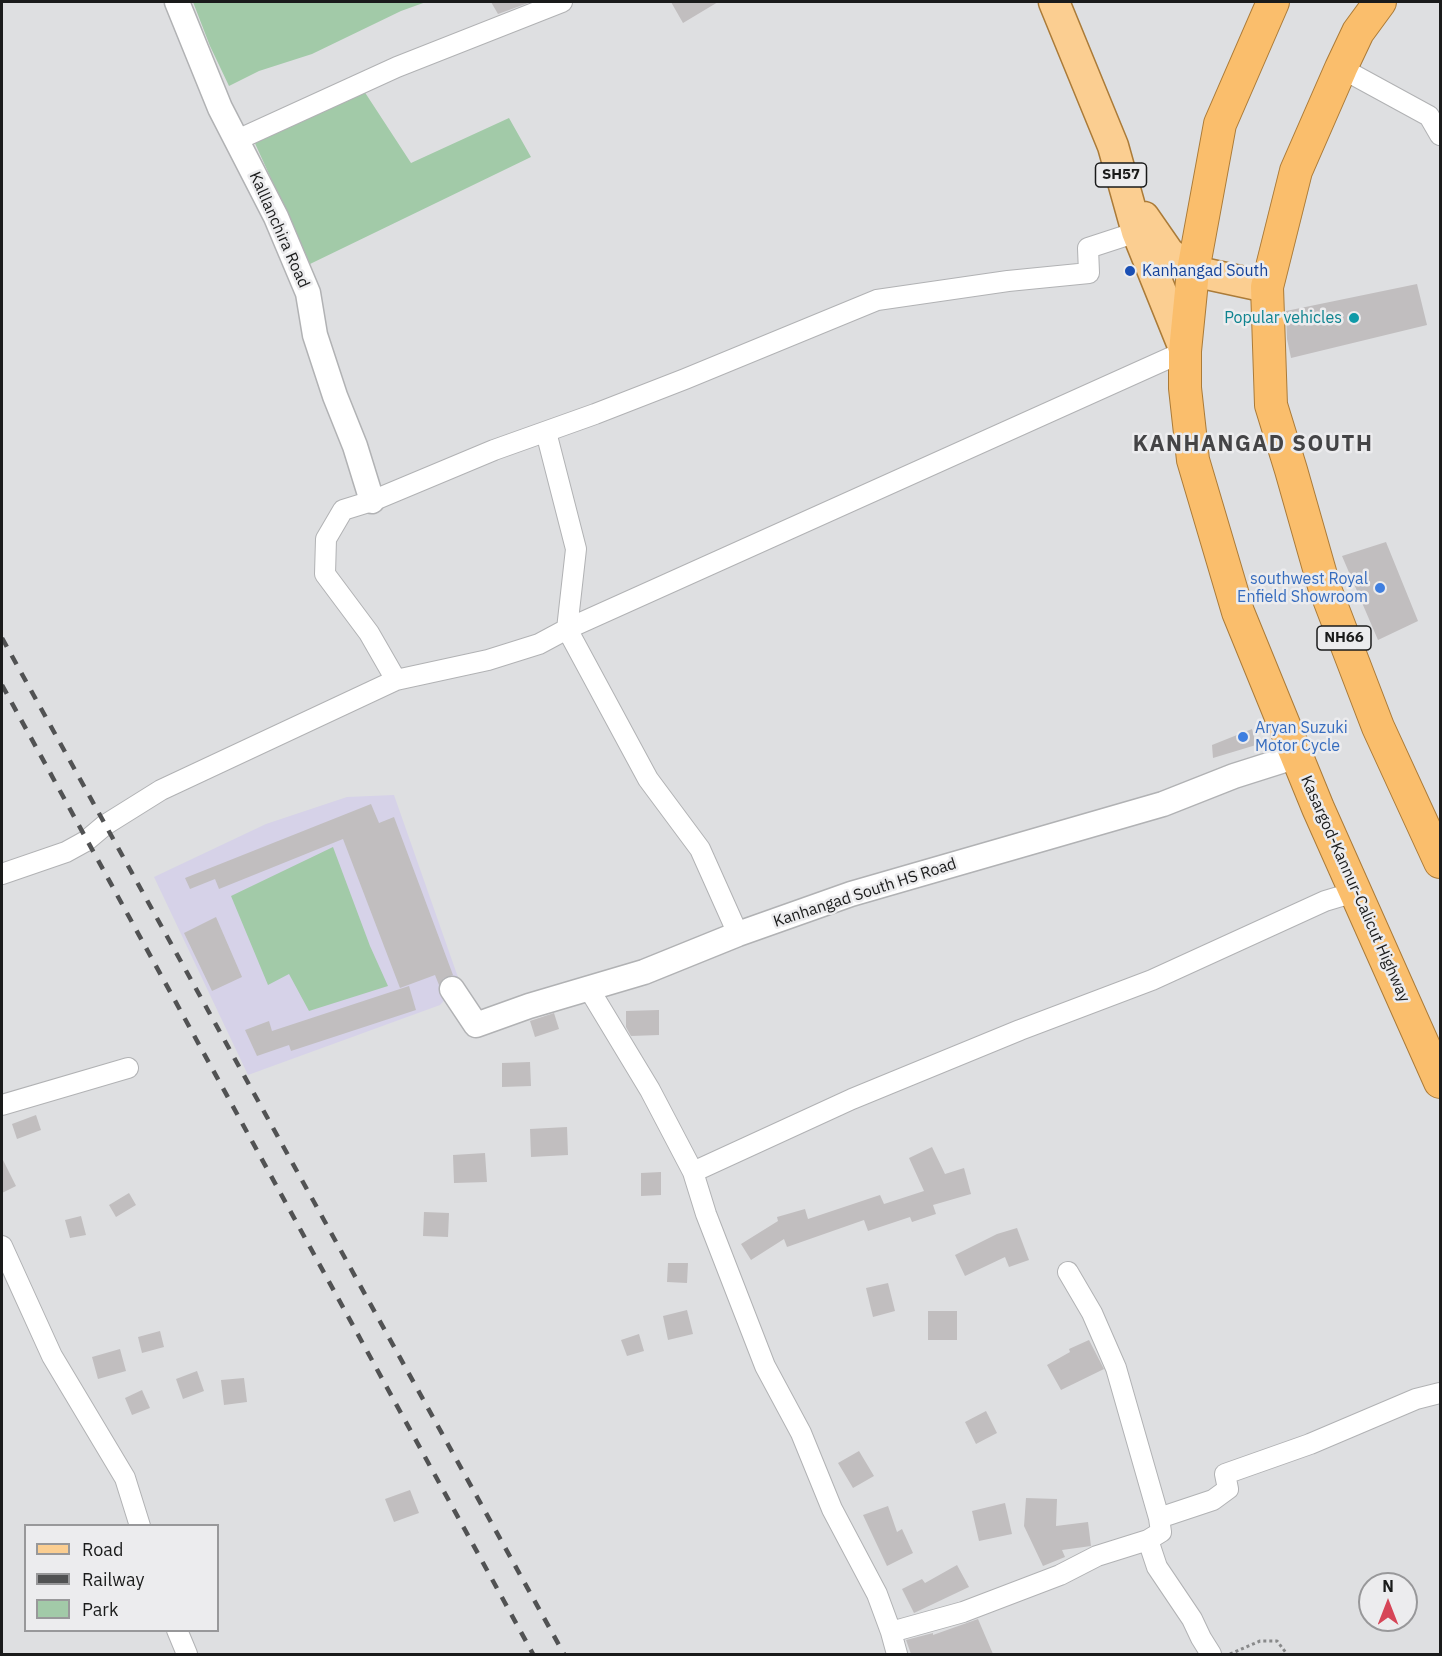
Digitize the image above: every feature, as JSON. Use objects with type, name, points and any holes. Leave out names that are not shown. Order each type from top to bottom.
[{"type":"highway","name":"Kasargod-Kannur-Calicut Highway","points":[[1273,2],[1220,124],[1193,271],[1185,351],[1185,388],[1193,460],[1238,612],[1355,892],[1440,1082]]},
{"type":"highway","name":"NH66","points":[[1380,2],[1358,32],[1296,171],[1267,287],[1271,405],[1324,586],[1378,727],[1440,862]]},
{"type":"main road","name":"SH57","points":[[1054,2],[1147,222],[1169,253],[1193,271],[1267,287]]},
{"type":"main road","name":"SH57","points":[[1113,146],[1137,232],[1185,351]]},
{"type":"street","name":"Kalllanchira Road","points":[[177,2],[220,108],[276,217],[308,293],[315,335],[335,396],[356,446],[372,501]]},
{"type":"street","points":[[237,140],[397,67],[562,2]]},
{"type":"street","points":[[1341,68],[1429,116],[1440,135]]},
{"type":"street","points":[[396,681],[369,633],[325,574],[326,539],[343,510],[372,501],[494,450],[685,379],[877,300],[1008,280],[1089,273],[1088,248],[1137,232]]},
{"type":"street","points":[[2,874],[66,852],[161,790],[262,741],[396,681],[489,660],[539,644],[567,629],[1185,351]]},
{"type":"street","points":[[546,432],[576,549],[567,629],[648,779],[700,849],[738,934]]},
{"type":"street","name":"Kanhangad South HS Road","points":[[452,989],[476,1025],[529,1006],[644,972],[738,934],[851,894],[1163,804],[1234,776],[1297,756]]},
{"type":"street","points":[[693,1172],[852,1100],[1020,1030],[1152,981],[1324,901],[1355,892]]},
{"type":"street","points":[[589,988],[650,1090],[693,1172],[714,1235],[765,1366],[801,1433],[832,1509],[877,1594],[897,1654]]},
{"type":"street","points":[[2,1105],[128,1068]]},
{"type":"street","points":[[2,1246],[52,1356],[125,1478],[140,1524]]},
{"type":"street","points":[[891,1632],[963,1612],[1060,1575],[1097,1556],[1148,1540],[1161,1532],[1160,1518],[1116,1368],[1092,1313],[1068,1272]]},
{"type":"street","points":[[1160,1518],[1213,1500],[1228,1489],[1225,1474],[1310,1444],[1416,1399],[1440,1393]]},
{"type":"street","points":[[1148,1540],[1157,1567],[1192,1619],[1211,1654]]},
{"type":"street","points":[[178,1632],[187,1654]]},
{"type":"path","points":[[1230,1654],[1260,1641],[1277,1641],[1287,1654]]},
{"type":"shaded area","points":[[394,795],[460,983],[440,1005],[248,1075],[154,877],[266,824],[347,797]]},
{"type":"green space","points":[[193,2],[426,2],[401,11],[312,54],[259,71],[229,86]]},
{"type":"green space","points":[[364,91],[411,163],[509,118],[531,157],[310,264],[253,139]]},
{"type":"green space","points":[[333,847],[370,946],[388,986],[309,1011],[289,974],[268,985],[231,896]]},
{"type":"building","points":[[491,2],[531,2],[498,14]]},
{"type":"building","points":[[671,2],[718,2],[683,23]]},
{"type":"building","name":"Popular vehicles","points":[[1417,284],[1427,325],[1291,358],[1287,339],[1286,311]]},
{"type":"building","name":"southwest Royal Enfield Showroom","points":[[1386,542],[1418,621],[1378,640],[1342,556]]},
{"type":"building","name":"Aryan Suzuki Motor Cycle","points":[[1252,729],[1256,745],[1213,758],[1212,745]]},
{"type":"building","points":[[371,804],[379,823],[394,817],[453,975],[444,978],[439,985],[435,975],[400,988],[343,839],[219,889],[215,879],[190,889],[185,878]]},
{"type":"building","points":[[216,917],[242,977],[212,991],[184,933]]},
{"type":"building","points":[[409,986],[416,1010],[291,1051],[289,1045],[257,1056],[245,1030],[269,1021],[272,1031]]},
{"type":"building","points":[[659,1010],[659,1035],[631,1036],[626,1027],[626,1011]]},
{"type":"building","points":[[554,1013],[559,1029],[535,1037],[530,1021]]},
{"type":"building","points":[[530,1062],[531,1086],[502,1087],[502,1063]]},
{"type":"building","points":[[36,1115],[41,1130],[17,1139],[12,1124]]},
{"type":"building","points":[[567,1127],[568,1155],[531,1157],[530,1129]]},
{"type":"building","points":[[932,1147],[945,1174],[964,1168],[971,1194],[933,1205],[936,1214],[912,1222],[910,1217],[868,1231],[864,1220],[787,1247],[784,1239],[751,1260],[741,1244],[778,1221],[777,1217],[805,1209],[808,1219],[880,1195],[884,1204],[924,1191],[909,1158]]},
{"type":"building","points":[[485,1153],[487,1182],[454,1183],[453,1155]]},
{"type":"building","points":[[2,1158],[16,1186],[2,1193]]},
{"type":"building","points":[[661,1172],[661,1195],[641,1196],[641,1173]]},
{"type":"building","points":[[129,1193],[136,1205],[116,1217],[109,1205]]},
{"type":"building","points":[[424,1212],[449,1213],[448,1237],[423,1236]]},
{"type":"building","points":[[81,1216],[86,1235],[70,1238],[65,1220]]},
{"type":"building","points":[[1017,1228],[1029,1260],[1009,1267],[1005,1257],[965,1276],[955,1255],[997,1234]]},
{"type":"building","points":[[668,1263],[688,1263],[687,1283],[667,1282]]},
{"type":"building","points":[[888,1283],[895,1311],[873,1317],[866,1288]]},
{"type":"building","points":[[687,1310],[693,1334],[668,1340],[663,1316]]},
{"type":"building","points":[[928,1311],[957,1311],[957,1340],[928,1340]]},
{"type":"building","points":[[160,1331],[164,1347],[142,1353],[138,1337]]},
{"type":"building","points":[[639,1334],[644,1351],[627,1356],[621,1340]]},
{"type":"building","points":[[1089,1340],[1104,1369],[1061,1390],[1047,1365],[1070,1352],[1069,1349]]},
{"type":"building","points":[[120,1349],[126,1371],[98,1379],[92,1357]]},
{"type":"building","points":[[197,1371],[204,1391],[183,1399],[176,1379]]},
{"type":"building","points":[[244,1378],[247,1402],[224,1405],[221,1380]]},
{"type":"building","points":[[142,1390],[150,1408],[132,1415],[125,1398]]},
{"type":"building","points":[[986,1411],[997,1433],[976,1444],[965,1422]]},
{"type":"building","points":[[859,1451],[874,1476],[853,1488],[838,1463]]},
{"type":"building","points":[[410,1490],[419,1513],[394,1522],[385,1499]]},
{"type":"building","points":[[1026,1498],[1057,1499],[1056,1526],[1088,1522],[1091,1546],[1062,1550],[1065,1557],[1043,1566],[1024,1526]]},
{"type":"building","points":[[1005,1503],[1012,1534],[979,1541],[972,1511]]},
{"type":"building","points":[[888,1506],[897,1532],[902,1529],[913,1553],[887,1566],[863,1515]]},
{"type":"building","points":[[957,1565],[969,1587],[914,1613],[902,1589],[922,1579],[925,1583]]},
{"type":"building","points":[[978,1619],[993,1654],[911,1654],[906,1640],[933,1633],[933,1635]]},
{"type":"railway","points":[[2,638],[564,1654]]},
{"type":"railway","points":[[2,685],[533,1654]]},
{"type":"place","name":"Kanhangad South","points":[[1130,271]]},
{"type":"place","name":"Popular vehicles","points":[[1354,318]]},
{"type":"place","name":"southwest Royal Enfield Showroom","points":[[1380,588]]},
{"type":"place","name":"Aryan Suzuki Motor Cycle","points":[[1243,737]]},
{"type":"district","name":"KANHANGAD SOUTH","points":[[1253,445]]}]
